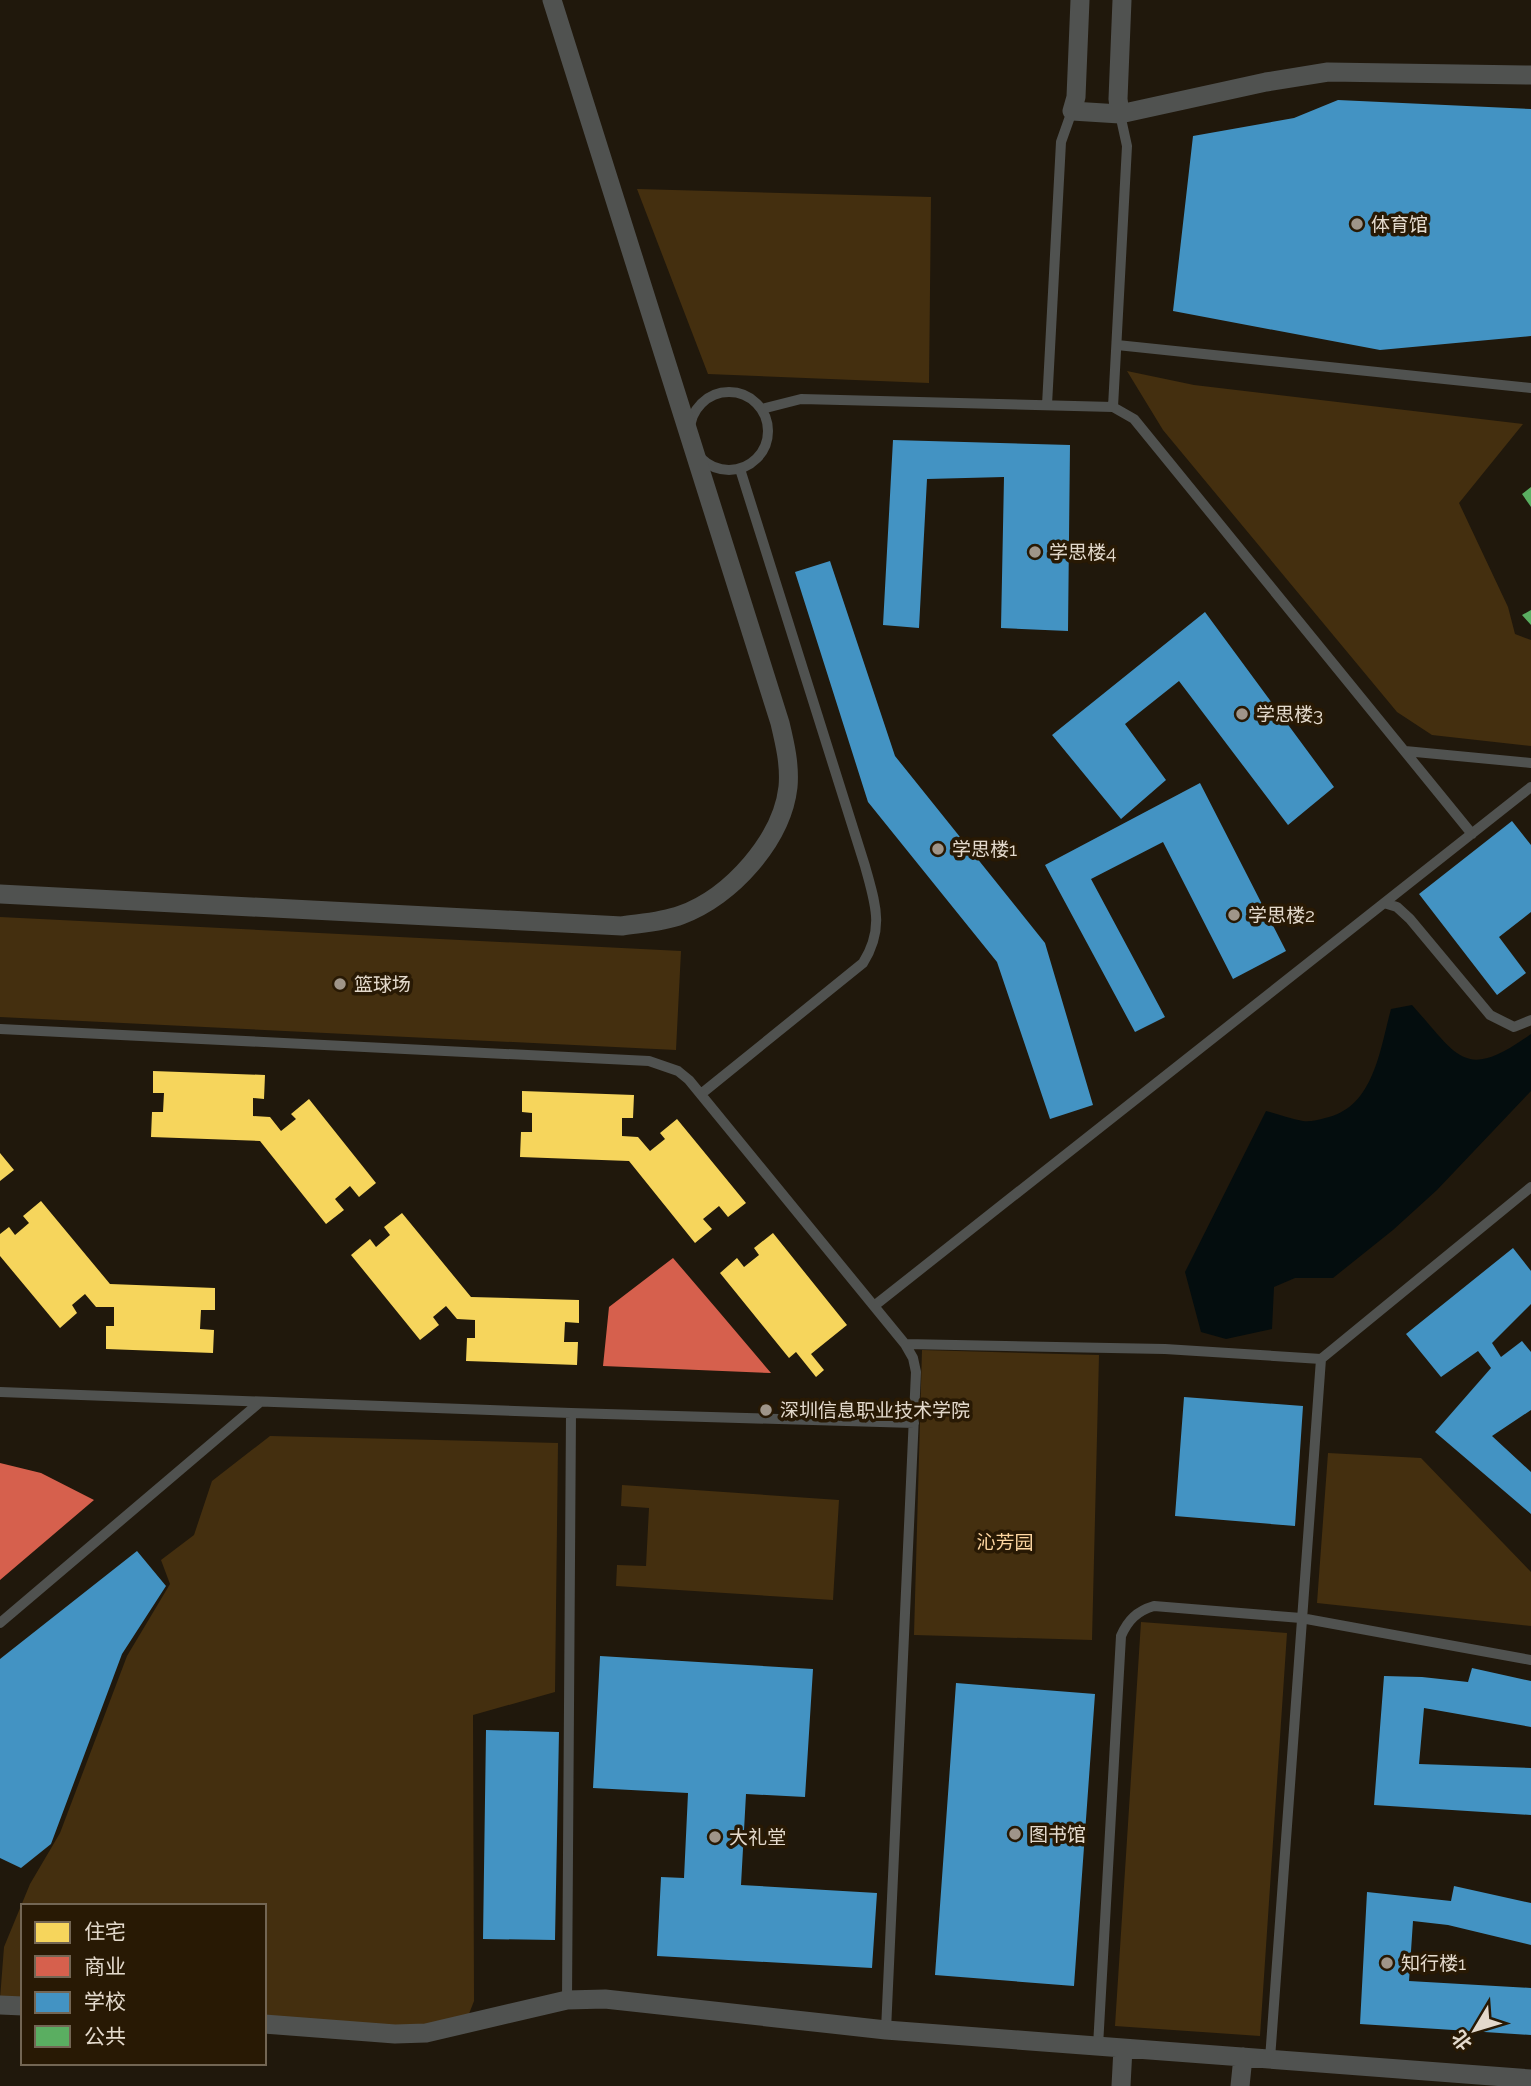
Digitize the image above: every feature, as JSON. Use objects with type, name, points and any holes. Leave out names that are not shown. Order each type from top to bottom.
[{"type":"street","points":[[0,894],[622,926],[656,922],[682,915],[706,903],[752,863],[768,841],[788,788],[788,757],[780,723],[552,0]]},
{"type":"street","points":[[1080,0],[1076,97],[1072,111],[1120,114],[1266,82],[1328,72],[1531,75]]},
{"type":"street","points":[[1120,114],[1118,99],[1122,0]]},
{"type":"street","points":[[266,2024],[395,2034],[426,2033],[567,2000],[605,1999],[886,2030],[1531,2079]]},
{"type":"street","points":[[0,2005],[21,2006]]},
{"type":"street","points":[[1121,2086],[1123,2048]]},
{"type":"street","points":[[1240,2086],[1242,2057]]},
{"type":"lane","points":[[1047,405],[1061,142],[1072,111]]},
{"type":"lane","points":[[1113,407],[1128,146],[1120,114]]},
{"type":"lane","points":[[1116,345],[1531,388]]},
{"type":"lane","points":[[731,391],[743,394],[762,409],[769,433],[760,456],[740,469],[715,468],[704,462],[691,441],[689,429],[698,406],[707,397],[731,391]]},
{"type":"lane","points":[[762,409],[801,399],[1047,405],[1113,407],[1134,419],[1472,834]]},
{"type":"lane","points":[[701,1094],[863,963],[872,948],[876,933],[876,908],[868,878],[740,469]]},
{"type":"lane","points":[[1405,751],[1531,763]]},
{"type":"lane","points":[[874,1306],[1531,787]]},
{"type":"lane","points":[[1384,904],[1397,907],[1410,919],[1490,1016],[1514,1027],[1531,1020]]},
{"type":"lane","points":[[0,1029],[649,1061],[678,1071],[701,1094],[905,1344],[913,1358],[916,1372],[886,2030]]},
{"type":"lane","points":[[905,1344],[1165,1349],[1321,1359],[1531,1187]]},
{"type":"lane","points":[[1270,2059],[1321,1359]]},
{"type":"lane","points":[[0,1392],[259,1403],[914,1423]]},
{"type":"lane","points":[[0,1623],[259,1403]]},
{"type":"lane","points":[[567,2000],[571,1413]]},
{"type":"lane","points":[[1098,2046],[1121,1636],[1126,1625],[1143,1609],[1154,1606],[1301,1618],[1531,1660]]},
{"type":"green space","points":[[637,189],[931,197],[929,383],[708,374]]},
{"type":"green space","points":[[1127,371],[1194,385],[1523,424],[1459,503],[1508,607],[1515,634],[1531,640],[1531,746],[1432,735],[1397,712],[1163,430]]},
{"type":"green space","name":"篮球场","points":[[0,917],[681,951],[676,1050],[0,1017]]},
{"type":"green space","name":"沁芳园","points":[[922,1350],[1099,1355],[1092,1640],[914,1635]]},
{"type":"green space","points":[[270,1436],[558,1443],[555,1692],[473,1715],[474,2001],[467,2019],[411,2026],[266,2020],[266,1904],[22,1904],[30,1884],[60,1833],[127,1656],[170,1584],[161,1560],[194,1535],[212,1481]]},
{"type":"green space","points":[[1328,1453],[1421,1458],[1531,1572],[1531,1626],[1317,1603]]},
{"type":"green space","points":[[622,1485],[839,1500],[833,1600],[616,1586],[617,1565],[646,1566],[649,1508],[621,1506]]},
{"type":"green space","points":[[1141,1622],[1287,1633],[1260,2036],[1115,2026]]},
{"type":"green space","points":[[21,1906],[21,2001],[0,1999],[4,1947]]},
{"type":"shaded area","points":[[1412,1005],[1453,1050],[1476,1060],[1509,1049],[1531,1034],[1531,1091],[1437,1190],[1393,1230],[1333,1278],[1295,1278],[1274,1287],[1272,1329],[1226,1339],[1201,1332],[1185,1272],[1266,1111],[1306,1121],[1341,1112],[1365,1090],[1378,1058],[1391,1009]]},
{"type":"building: 住宅","points":[[153,1071],[265,1075],[264,1099],[253,1098],[253,1116],[270,1117],[281,1131],[296,1119],[291,1114],[309,1099],[376,1183],[359,1197],[350,1186],[335,1199],[344,1210],[326,1224],[260,1141],[151,1137],[152,1112],[163,1112],[164,1093],[153,1093]]},
{"type":"building: 住宅","points":[[522,1091],[634,1095],[633,1118],[622,1118],[622,1136],[638,1137],[650,1151],[665,1139],[660,1133],[677,1119],[746,1203],[728,1217],[719,1206],[703,1219],[712,1229],[695,1243],[629,1161],[520,1157],[521,1132],[532,1132],[532,1113],[522,1112]]},
{"type":"building: 住宅","points":[[0,1153],[14,1170],[0,1181]]},
{"type":"building: 住宅","points":[[41,1201],[110,1284],[215,1288],[215,1310],[201,1310],[200,1329],[214,1330],[213,1353],[106,1349],[106,1326],[114,1326],[114,1307],[96,1307],[85,1294],[72,1305],[77,1313],[60,1328],[0,1256],[0,1234],[9,1227],[15,1235],[29,1223],[23,1216]]},
{"type":"building: 住宅","points":[[402,1213],[471,1297],[579,1300],[579,1323],[565,1322],[564,1342],[578,1342],[577,1365],[466,1361],[467,1338],[475,1338],[475,1320],[457,1319],[446,1306],[433,1317],[439,1325],[420,1340],[351,1255],[370,1239],[376,1247],[390,1235],[384,1227]]},
{"type":"building: 住宅","points":[[773,1233],[847,1325],[811,1354],[824,1370],[816,1377],[796,1352],[789,1358],[720,1273],[737,1258],[744,1267],[759,1255],[754,1248]]},
{"type":"building: 商业","points":[[673,1258],[771,1373],[603,1366],[609,1307]]},
{"type":"building: 商业","points":[[0,1463],[41,1473],[94,1500],[0,1580]]},
{"type":"building: 学校","name":"体育馆","points":[[1338,100],[1531,109],[1531,336],[1380,350],[1173,311],[1193,136],[1294,118]]},
{"type":"building: 学校","name":"学思楼4","points":[[893,440],[1070,445],[1068,631],[1001,628],[1004,477],[927,479],[919,628],[883,625]]},
{"type":"building: 学校","name":"学思楼1","points":[[830,561],[895,756],[1045,943],[1093,1105],[1050,1119],[997,962],[868,802],[795,572]]},
{"type":"building: 学校","name":"学思楼3","points":[[1205,612],[1334,787],[1288,825],[1179,681],[1125,724],[1166,780],[1121,819],[1052,735]]},
{"type":"building: 学校","name":"学思楼2","points":[[1200,783],[1286,951],[1233,979],[1163,842],[1091,879],[1165,1017],[1135,1032],[1045,865]]},
{"type":"building: 学校","points":[[1512,821],[1531,845],[1531,912],[1499,937],[1526,973],[1497,995],[1419,894]]},
{"type":"building: 学校","points":[[1513,1248],[1531,1271],[1531,1304],[1492,1343],[1501,1357],[1522,1341],[1531,1352],[1531,1410],[1492,1436],[1531,1472],[1531,1514],[1435,1432],[1491,1368],[1478,1351],[1441,1377],[1406,1334]]},
{"type":"building: 学校","points":[[1184,1397],[1303,1406],[1295,1526],[1175,1516]]},
{"type":"building: 学校","points":[[137,1551],[166,1586],[122,1654],[51,1844],[21,1868],[0,1858],[0,1659]]},
{"type":"building: 学校","name":"大礼堂","points":[[600,1656],[813,1669],[805,1797],[746,1794],[741,1885],[877,1893],[872,1968],[657,1956],[661,1877],[684,1878],[688,1793],[593,1788]]},
{"type":"building: 学校","points":[[1472,1668],[1531,1681],[1531,1727],[1424,1708],[1419,1764],[1531,1768],[1531,1815],[1374,1805],[1384,1676],[1468,1682]]},
{"type":"building: 学校","name":"图书馆","points":[[956,1683],[1095,1694],[1074,1986],[935,1975]]},
{"type":"building: 学校","points":[[486,1730],[559,1732],[555,1940],[483,1939]]},
{"type":"building: 学校","name":"知行楼1","points":[[1454,1886],[1531,1903],[1531,1945],[1448,1925],[1413,1921],[1409,1981],[1531,1988],[1531,2035],[1360,2024],[1367,1892],[1451,1901]]},
{"type":"building: 公共","points":[[1531,487],[1531,507],[1522,494]]},
{"type":"building: 公共","points":[[1531,610],[1531,625],[1522,615]]},
{"type":"place","name":"体育馆","points":[[1357,224]]},
{"type":"place","name":"学思楼4","points":[[1035,552]]},
{"type":"place","name":"学思楼3","points":[[1242,714]]},
{"type":"place","name":"学思楼1","points":[[938,849]]},
{"type":"place","name":"学思楼2","points":[[1234,915]]},
{"type":"place","name":"篮球场","points":[[340,984]]},
{"type":"place","name":"深圳信息职业技术学院","points":[[766,1410]]},
{"type":"place","name":"图书馆","points":[[1015,1834]]},
{"type":"place","name":"大礼堂","points":[[715,1837]]},
{"type":"place","name":"知行楼1","points":[[1387,1963]]}]
